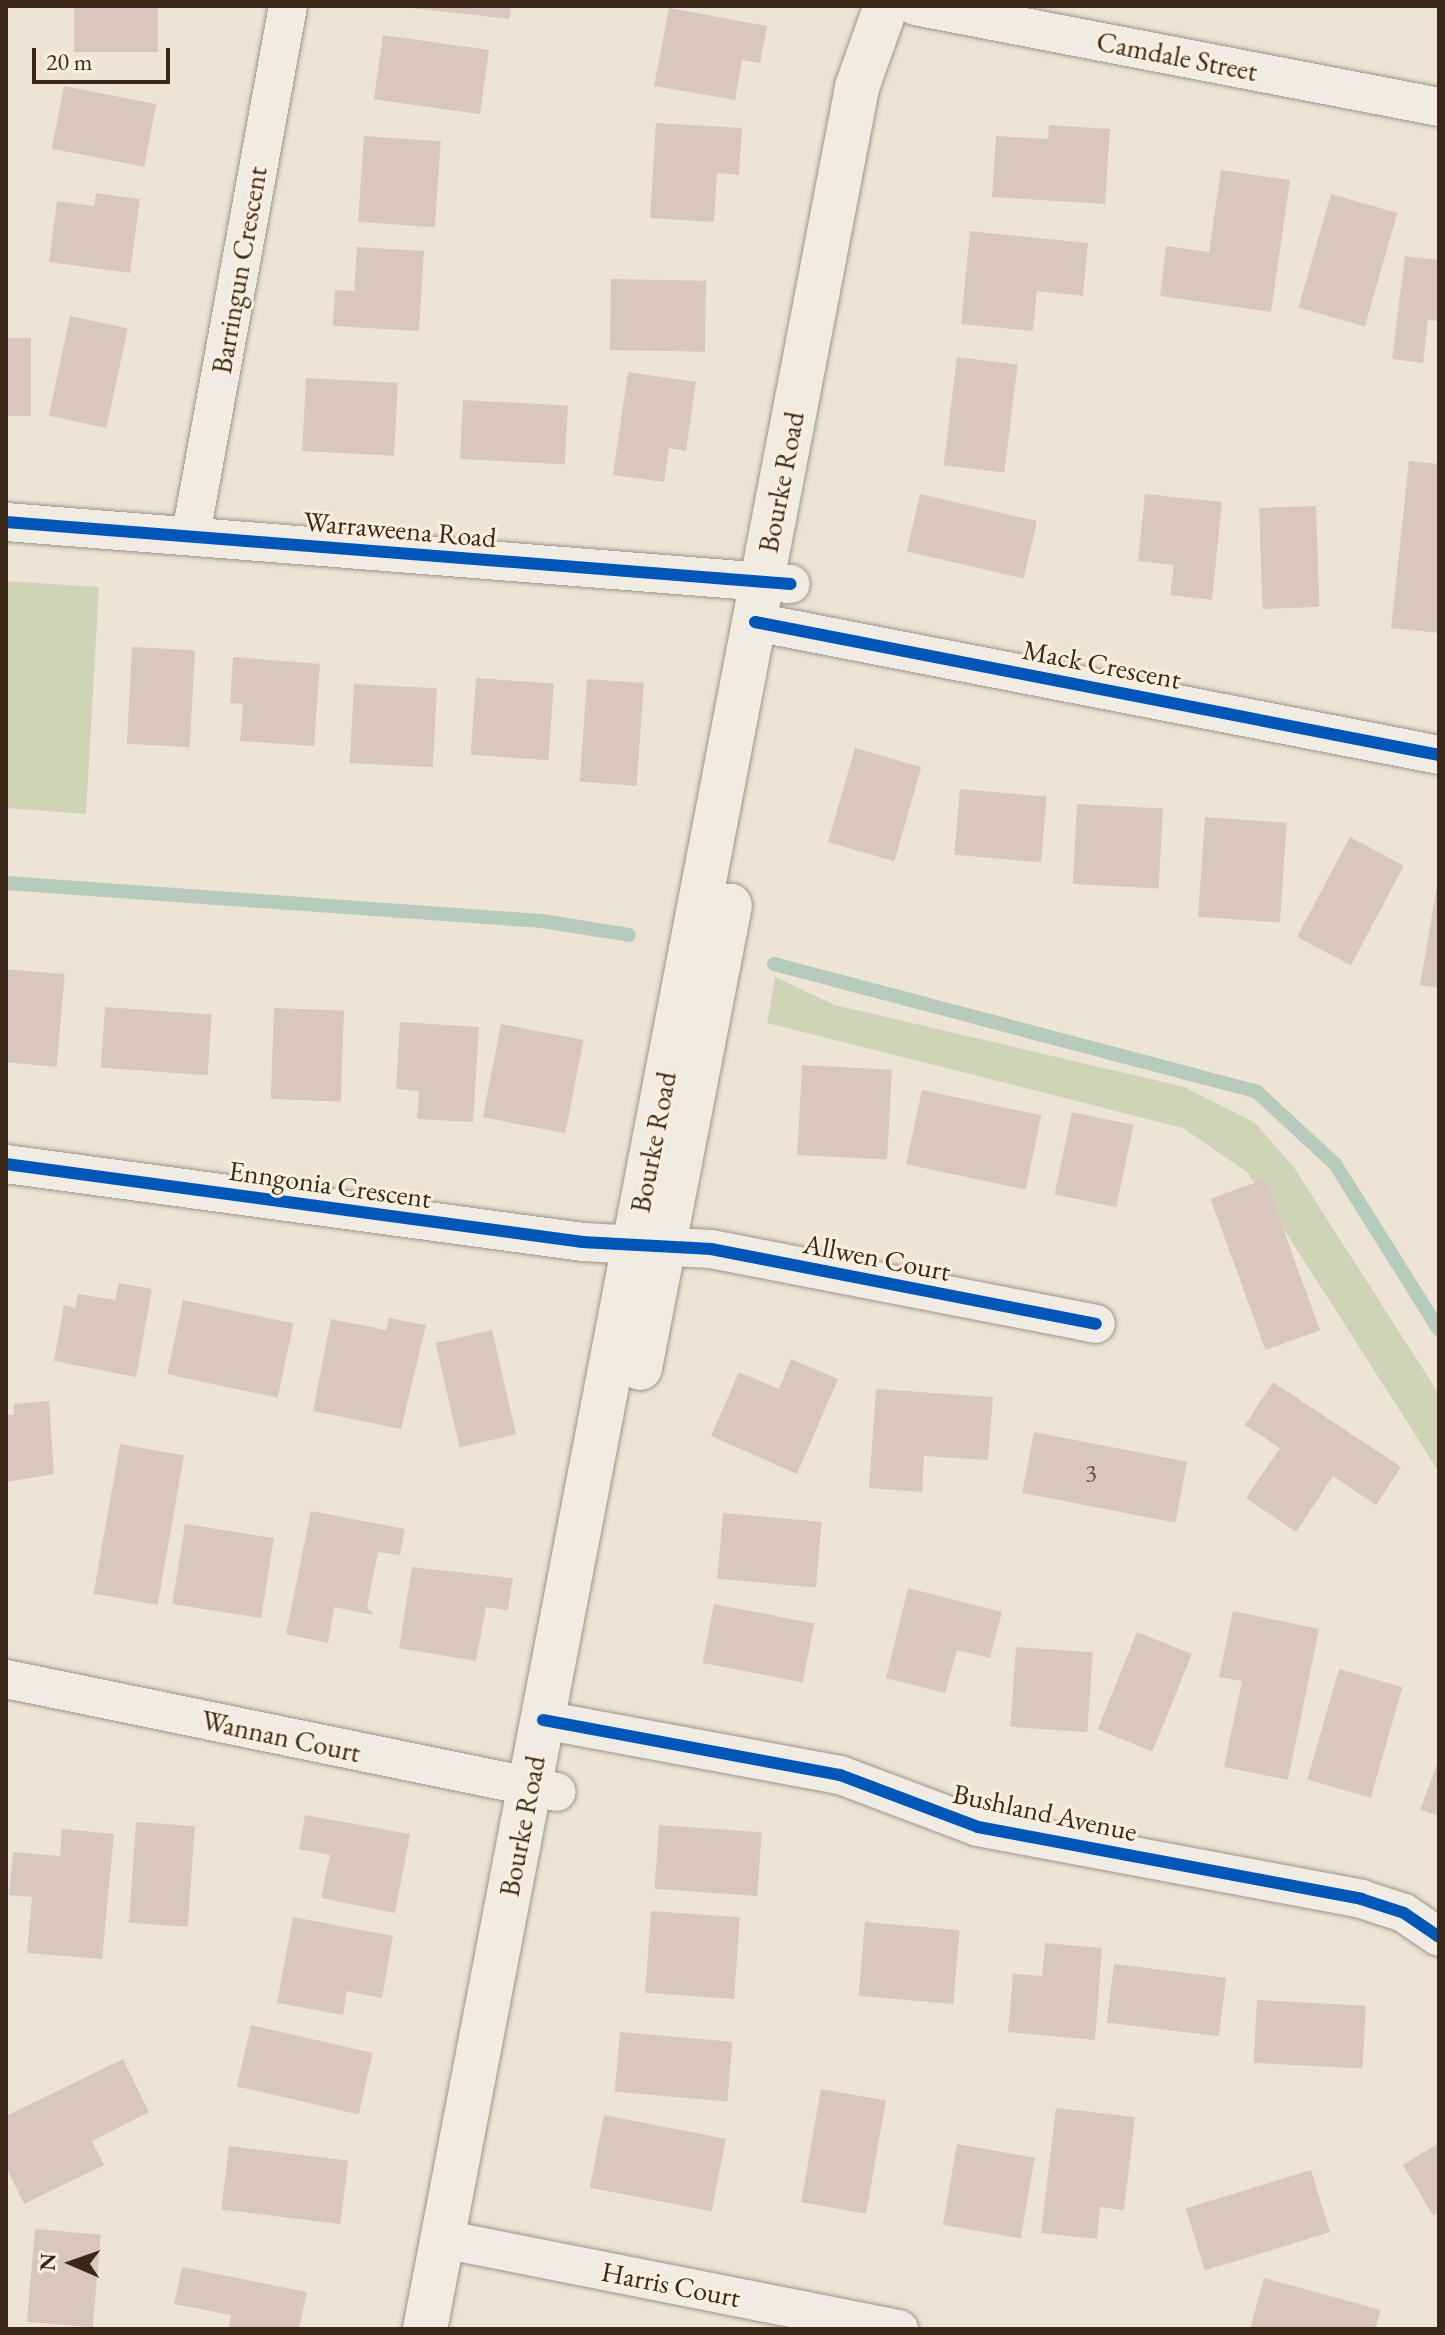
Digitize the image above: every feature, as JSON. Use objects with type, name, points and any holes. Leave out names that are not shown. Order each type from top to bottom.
[{"type":"main road","name":"Bourke Road","points":[[425,2329],[456,2242],[773,604],[886,94],[887,6]]},
{"type":"main road","name":"Bourke Road","points":[[453,2329],[456,2242]]},
{"type":"street","name":"Barringun Crescent","points":[[191,534],[288,6]]},
{"type":"street","name":"Camdale Street","points":[[915,6],[1439,107]]},
{"type":"street","name":"Warraweena Road","points":[[6,522],[191,534],[773,604]]},
{"type":"street","name":"Mack Crescent","points":[[773,604],[1439,755]]},
{"type":"street","name":"Enngonia Crescent","points":[[6,1164],[648,1246]]},
{"type":"street","name":"Allwen Court","points":[[648,1246],[721,1250],[1096,1324]]},
{"type":"street","name":"Wannan Court","points":[[6,1679],[543,1790]]},
{"type":"street","name":"Bushland Avenue","points":[[556,1723],[840,1775],[978,1827],[1361,1899],[1404,1913],[1439,1937]]},
{"type":"street","name":"Harris Court","points":[[456,2242],[899,2329]]},
{"type":"green space","points":[[6,581],[99,587],[86,814],[6,808]]},
{"type":"green space","points":[[775,977],[835,1005],[1185,1087],[1255,1123],[1293,1166],[1439,1394],[1439,1472],[1248,1173],[1183,1128],[767,1023]]},
{"type":"building","points":[[74,6],[158,6],[158,52],[74,52]]},
{"type":"building","points":[[393,6],[511,6],[510,19]]},
{"type":"building","points":[[669,8],[767,26],[760,63],[742,60],[735,100],[654,86]]},
{"type":"building","points":[[383,35],[489,50],[480,114],[374,99]]},
{"type":"building","points":[[64,86],[156,104],[144,167],[52,149]]},
{"type":"building","points":[[656,123],[742,128],[739,175],[717,173],[714,222],[650,218]]},
{"type":"building","points":[[1049,125],[1110,129],[1105,204],[992,197],[996,136],[1048,139]]},
{"type":"building","points":[[364,136],[441,141],[435,227],[358,222]]},
{"type":"building","points":[[1221,170],[1290,180],[1271,312],[1160,296],[1166,246],[1209,252]]},
{"type":"building","points":[[96,193],[140,199],[130,273],[49,262],[57,201],[94,206]]},
{"type":"building","points":[[1331,194],[1397,213],[1365,326],[1298,307]]},
{"type":"building","points":[[970,231],[1088,243],[1083,296],[1037,291],[1033,331],[961,324]]},
{"type":"building","points":[[357,247],[424,251],[419,331],[333,326],[335,290],[354,291]]},
{"type":"building","points":[[1405,256],[1439,260],[1439,321],[1428,320],[1423,363],[1392,359]]},
{"type":"building","points":[[611,279],[706,281],[705,352],[610,350]]},
{"type":"building","points":[[70,316],[128,328],[107,428],[49,416]]},
{"type":"building","points":[[6,338],[31,338],[31,416],[6,416]]},
{"type":"building","points":[[957,357],[1018,364],[1004,473],[944,465]]},
{"type":"building","points":[[628,372],[696,382],[686,451],[669,448],[664,482],[613,475]]},
{"type":"building","points":[[306,378],[398,383],[394,456],[302,451]]},
{"type":"building","points":[[463,400],[568,405],[565,464],[460,459]]},
{"type":"building","points":[[1409,461],[1439,464],[1439,633],[1391,628]]},
{"type":"building","points":[[920,494],[1037,521],[1024,578],[907,551]]},
{"type":"building","points":[[1145,494],[1222,502],[1212,600],[1170,595],[1174,565],[1138,561]]},
{"type":"building","points":[[1316,506],[1320,607],[1263,609],[1259,508]]},
{"type":"building","points":[[132,647],[195,650],[190,747],[127,744]]},
{"type":"building","points":[[233,657],[320,664],[314,746],[240,741],[243,704],[230,703]]},
{"type":"building","points":[[476,678],[554,683],[548,760],[471,755]]},
{"type":"building","points":[[587,679],[644,683],[637,786],[580,782]]},
{"type":"building","points":[[354,684],[437,688],[433,767],[350,763]]},
{"type":"building","points":[[855,748],[921,767],[894,861],[828,842]]},
{"type":"building","points":[[960,789],[1047,797],[1041,862],[954,855]]},
{"type":"building","points":[[1077,804],[1163,809],[1159,888],[1073,884]]},
{"type":"building","points":[[1205,817],[1287,823],[1280,922],[1198,917]]},
{"type":"building","points":[[1350,837],[1404,866],[1351,965],[1297,937]]},
{"type":"building","points":[[1439,885],[1439,988],[1420,985]]},
{"type":"building","points":[[6,969],[65,974],[57,1067],[6,1062]]},
{"type":"building","points":[[105,1007],[212,1014],[207,1075],[101,1068]]},
{"type":"building","points":[[274,1008],[344,1010],[341,1101],[271,1099]]},
{"type":"building","points":[[400,1022],[479,1027],[473,1122],[417,1119],[419,1091],[396,1089]]},
{"type":"building","points":[[501,1024],[583,1040],[565,1133],[483,1117]]},
{"type":"building","points":[[802,1065],[892,1070],[887,1160],[797,1155]]},
{"type":"building","points":[[922,1090],[1041,1115],[1026,1190],[906,1164]]},
{"type":"building","points":[[1072,1112],[1134,1125],[1116,1207],[1055,1194]]},
{"type":"building","points":[[1265,1179],[1320,1330],[1266,1350],[1210,1199]]},
{"type":"building","points":[[119,1283],[152,1289],[136,1377],[54,1361],[64,1305],[75,1308],[78,1294],[115,1300]]},
{"type":"building","points":[[183,1300],[294,1323],[278,1398],[167,1374]]},
{"type":"building","points":[[389,1318],[426,1325],[401,1429],[313,1411],[331,1319],[386,1330]]},
{"type":"building","points":[[492,1330],[516,1434],[460,1447],[435,1343]]},
{"type":"building","points":[[791,1359],[838,1379],[797,1474],[711,1436],[739,1372],[779,1389]]},
{"type":"building","points":[[1273,1382],[1401,1467],[1376,1505],[1333,1476],[1296,1532],[1246,1498],[1280,1448],[1245,1425]]},
{"type":"building","points":[[876,1389],[993,1397],[988,1460],[924,1456],[922,1492],[869,1488]]},
{"type":"building","points":[[49,1401],[54,1474],[6,1482],[6,1415],[14,1415],[14,1404]]},
{"type":"building","points":[[1034,1432],[1187,1462],[1175,1523],[1022,1493]]},
{"type":"building","points":[[120,1444],[184,1455],[158,1605],[94,1594]]},
{"type":"building","points":[[311,1511],[405,1529],[400,1555],[378,1552],[367,1607],[374,1615],[334,1607],[328,1643],[286,1634]]},
{"type":"building","points":[[723,1513],[822,1522],[816,1587],[717,1579]]},
{"type":"building","points":[[185,1524],[274,1538],[261,1618],[172,1604]]},
{"type":"building","points":[[412,1567],[513,1578],[508,1610],[486,1607],[476,1661],[399,1648]]},
{"type":"building","points":[[908,1588],[1002,1612],[990,1658],[957,1650],[945,1693],[886,1678]]},
{"type":"building","points":[[714,1604],[814,1623],[803,1682],[703,1663]]},
{"type":"building","points":[[1233,1611],[1319,1629],[1288,1780],[1224,1767],[1242,1681],[1219,1677]]},
{"type":"building","points":[[1137,1632],[1192,1654],[1152,1751],[1098,1729]]},
{"type":"building","points":[[1016,1647],[1093,1652],[1087,1732],[1010,1727]]},
{"type":"building","points":[[1339,1669],[1402,1687],[1371,1798],[1307,1780]]},
{"type":"building","points":[[1439,1759],[1439,1816],[1420,1810]]},
{"type":"building","points":[[305,1815],[410,1834],[395,1913],[321,1898],[330,1855],[299,1849]]},
{"type":"building","points":[[136,1822],[195,1826],[188,1927],[129,1923]]},
{"type":"building","points":[[659,1825],[762,1832],[757,1896],[655,1889]]},
{"type":"building","points":[[62,1829],[114,1834],[102,1959],[27,1953],[32,1897],[9,1895],[13,1852],[60,1856]]},
{"type":"building","points":[[651,1911],[740,1917],[734,1999],[645,1993]]},
{"type":"building","points":[[293,1917],[393,1936],[382,1998],[347,1991],[343,2015],[277,2003]]},
{"type":"building","points":[[865,1922],[960,1930],[953,2004],[859,1996]]},
{"type":"building","points":[[1045,1943],[1102,1948],[1095,2040],[1008,2032],[1013,1974],[1042,1976]]},
{"type":"building","points":[[1114,1964],[1226,1978],[1219,2036],[1107,2023]]},
{"type":"building","points":[[1257,2000],[1366,2006],[1363,2069],[1254,2063]]},
{"type":"building","points":[[251,2025],[373,2053],[359,2115],[237,2086]]},
{"type":"building","points":[[620,2032],[733,2042],[727,2102],[615,2092]]},
{"type":"building","points":[[123,2059],[149,2112],[92,2141],[104,2165],[24,2204],[6,2167],[6,2116]]},
{"type":"building","points":[[821,2089],[886,2100],[866,2214],[801,2202]]},
{"type":"building","points":[[1056,2108],[1135,2117],[1124,2210],[1100,2207],[1097,2239],[1041,2233]]},
{"type":"building","points":[[604,2115],[726,2139],[712,2211],[590,2188]]},
{"type":"building","points":[[1439,2143],[1439,2212],[1433,2216],[1403,2165]]},
{"type":"building","points":[[957,2144],[1035,2158],[1021,2238],[943,2225]]},
{"type":"building","points":[[229,2146],[348,2161],[340,2224],[221,2210]]},
{"type":"building","points":[[1311,2170],[1330,2232],[1205,2270],[1186,2208]]},
{"type":"building","points":[[35,2229],[101,2235],[93,2327],[27,2322]]},
{"type":"building","points":[[182,2267],[307,2292],[299,2329],[228,2329],[231,2315],[174,2304]]},
{"type":"building","points":[[1264,2278],[1381,2310],[1375,2329],[1250,2329]]},
{"type":"waterway","points":[[6,883],[542,921],[629,935]]},
{"type":"waterway","points":[[774,964],[1257,1092],[1335,1164],[1439,1330]]},
{"type":"cycle path","points":[[6,522],[791,584]]},
{"type":"cycle path","points":[[755,622],[1439,755]]},
{"type":"cycle path","points":[[6,1164],[583,1242],[711,1249],[1096,1324]]},
{"type":"cycle path","points":[[543,1720],[840,1775],[978,1827],[1361,1899],[1404,1913],[1439,1937]]}]
